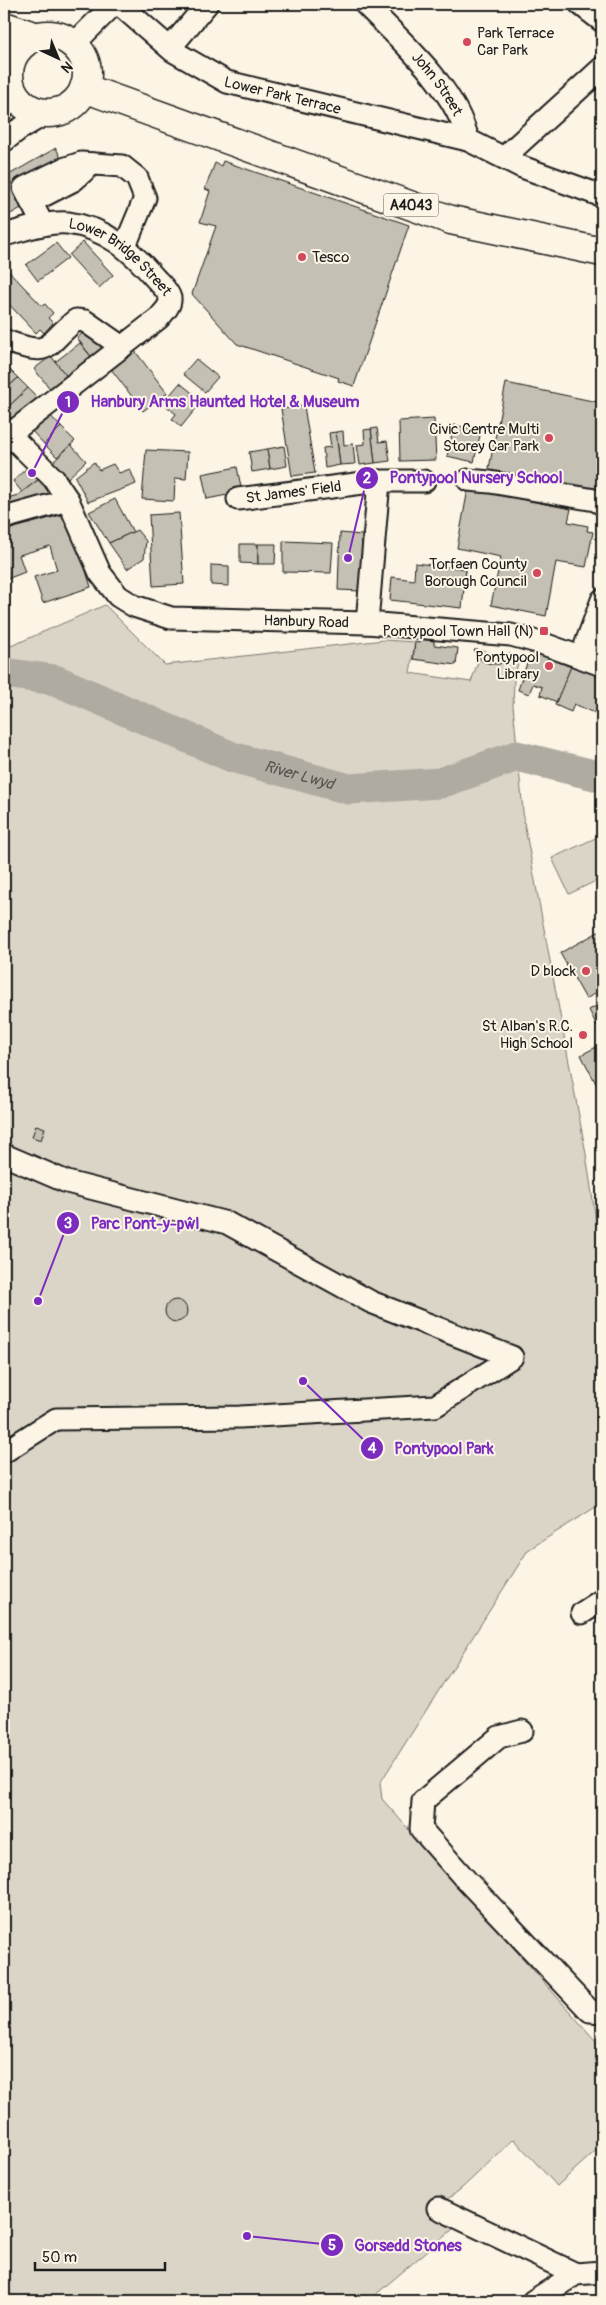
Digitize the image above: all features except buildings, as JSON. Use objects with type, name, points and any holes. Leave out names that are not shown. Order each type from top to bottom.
[{"type":"main road","points":[[4,26],[37,36],[56,36],[74,44],[81,54],[86,65],[87,77],[84,88],[78,99],[69,107],[59,112],[47,113],[26,107],[7,85],[11,61],[17,50],[37,36]]},
{"type":"main road","name":"A4043","points":[[84,88],[451,220],[602,252]]},
{"type":"street","points":[[74,44],[114,4]]},
{"type":"street","name":"Lower Park Terrace","points":[[119,4],[170,48],[227,82],[468,140]]},
{"type":"street","points":[[170,48],[207,4]]},
{"type":"street","name":"John Street","points":[[364,4],[441,84],[462,119],[468,140]]},
{"type":"street","points":[[580,4],[602,21]]},
{"type":"street","points":[[505,158],[602,68]]},
{"type":"street","points":[[4,141],[18,130],[47,113]]},
{"type":"street","points":[[468,140],[522,167],[602,196]]},
{"type":"street","points":[[43,226],[27,195],[63,169],[81,163],[122,166],[137,178],[145,198],[125,246]]},
{"type":"street","name":"Lower Bridge Street","points":[[4,235],[66,223],[105,234],[125,246],[166,290],[170,299],[169,306],[159,318],[6,435]]},
{"type":"street","points":[[6,341],[40,350],[54,341],[76,320],[85,321],[122,347]]},
{"type":"street","name":"Hanbury Road","points":[[6,435],[54,479],[68,500],[100,573],[118,596],[134,606],[171,618],[367,623],[511,635],[581,657],[602,666]]},
{"type":"street","points":[[468,480],[499,483],[595,500],[602,504]]},
{"type":"street","points":[[367,623],[379,481]]},
{"type":"street","name":"St James' Field","points":[[238,499],[379,481],[424,481]]},
{"type":"street","points":[[4,518],[68,500]]},
{"type":"street","points":[[581,657],[602,600]]},
{"type":"street","points":[[4,1155],[67,1182],[227,1223],[371,1302],[512,1357],[435,1406],[240,1417],[56,1419],[4,1452]]},
{"type":"street","points":[[582,1614],[602,1600]]},
{"type":"street","points":[[522,1731],[499,1737],[423,1801],[421,1829],[466,1880],[590,2011],[602,2012]]},
{"type":"street","points":[[438,2208],[576,2274]]},
{"type":"street","points":[[533,2301],[576,2274],[602,2272]]},
{"type":"shaded area","points":[[105,605],[165,665],[384,640],[415,642],[410,673],[471,682],[482,650],[518,663],[514,680],[513,705],[524,822],[585,1148],[602,1260],[602,1503],[528,1550],[380,1783],[382,1799],[602,2048],[602,2145],[557,2186],[514,2139],[461,2189],[427,2214],[453,2229],[368,2301],[4,2301],[4,649]]},
{"type":"shaded area","points":[[602,835],[602,878],[569,894],[552,858]]},
{"type":"waterway","name":"River Lwyd","points":[[4,673],[55,680],[232,757],[349,789],[440,783],[517,756],[602,777]]},
{"type":"place","name":"Park Terrace Car Park","points":[[467,42]]},
{"type":"place","name":"Tesco","points":[[302,257]]},
{"type":"place","name":"Civic Centre Multi Storey Car Park","points":[[549,438]]},
{"type":"place","name":"Hanbury Arms Haunted Hotel & Museum","points":[[32,473]]},
{"type":"place","name":"Pontypool Nursery School","points":[[348,558]]},
{"type":"place","name":"Torfaen County Borough Council","points":[[537,573]]},
{"type":"place","name":"Pontypool Town Hall (N)","points":[[544,631]]},
{"type":"place","name":"Pontypool Library","points":[[549,666]]},
{"type":"place","name":"D block","points":[[586,971]]},
{"type":"place","name":"St Alban's R.C. High School","points":[[583,1035]]},
{"type":"place","name":"Parc Pont-y-pŵl","points":[[38,1301]]},
{"type":"place","name":"Pontypool Park","points":[[303,1381]]},
{"type":"place","name":"Gorsedd Stones","points":[[247,2236]]}]
